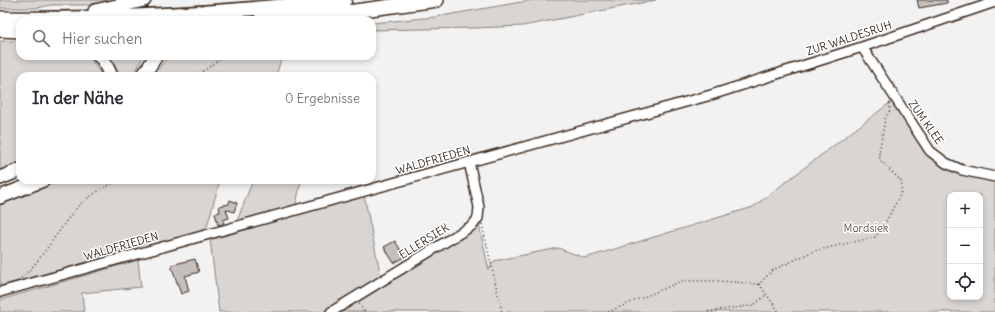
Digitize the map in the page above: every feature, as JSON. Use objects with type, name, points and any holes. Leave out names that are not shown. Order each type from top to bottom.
[{"type":"highway","points":[[69,16],[144,0]]},
{"type":"highway","points":[[130,16],[267,8],[345,0]]},
{"type":"highway","points":[[306,16],[437,0]]},
{"type":"highway","points":[[0,18],[16,18]]},
{"type":"highway","points":[[0,30],[16,31]]},
{"type":"highway","points":[[103,60],[109,72]]},
{"type":"highway","points":[[146,72],[153,60]]},
{"type":"highway","points":[[0,178],[16,172]]},
{"type":"highway","points":[[0,197],[33,184]]},
{"type":"street","name":"ZUR WALDESRUH","points":[[711,95],[862,47],[995,2]]},
{"type":"street","name":"ZUM KLEE","points":[[862,47],[930,151],[946,163],[962,170],[995,177]]},
{"type":"street","name":"WALDFRIEDEN","points":[[0,292],[711,95]]},
{"type":"street","points":[[469,162],[479,207],[478,218]]},
{"type":"street","name":"ELLERSIEK","points":[[331,312],[473,225],[478,218]]},
{"type":"path","points":[[202,72],[220,60]]},
{"type":"path","points":[[608,312],[682,281],[720,281],[759,284],[773,270],[814,251],[875,237],[884,225],[901,192],[902,182],[880,160],[879,153],[885,119],[890,110],[888,88]]},
{"type":"path","points":[[21,278],[52,242],[76,208],[92,195],[112,184]]},
{"type":"path","points":[[478,218],[482,221],[502,312]]},
{"type":"path","points":[[759,284],[779,312]]},
{"type":"path","points":[[708,312],[754,305],[766,295]]},
{"type":"path","points":[[355,298],[365,312]]},
{"type":"green space","points":[[0,0],[130,0],[98,5],[51,5],[37,8],[0,8]]},
{"type":"green space","points":[[533,0],[656,0],[523,26],[376,30],[376,23],[435,17]]},
{"type":"green space","points":[[0,41],[16,41],[16,60],[90,60],[99,72],[16,72],[16,167],[0,174]]},
{"type":"green space","points":[[111,60],[141,60],[136,72],[116,72],[116,68]]},
{"type":"green space","points":[[166,60],[281,60],[277,72],[156,72]]},
{"type":"green space","name":"Mordsiek","points":[[895,99],[930,151],[946,163],[995,177],[995,312],[338,312],[479,225],[489,270],[494,261],[558,248],[585,258],[753,207]]},
{"type":"green space","points":[[50,184],[219,184],[206,230],[0,286],[0,205]]},
{"type":"green space","points":[[251,184],[300,184],[296,205],[237,221]]},
{"type":"green space","points":[[364,195],[381,277],[323,312],[219,312],[210,239]]},
{"type":"green space","points":[[138,260],[141,287],[82,293],[84,312],[0,312],[0,300]]},
{"type":"building","points":[[917,0],[947,0],[947,3],[919,8]]},
{"type":"building","points":[[230,200],[237,203],[234,212],[226,209],[229,218],[223,220],[224,224],[218,225],[215,213],[220,212],[219,206],[229,204]]},
{"type":"building","points":[[395,241],[405,257],[394,263],[384,247]]},
{"type":"building","points":[[195,259],[199,272],[185,276],[189,291],[181,294],[171,265]]}]
